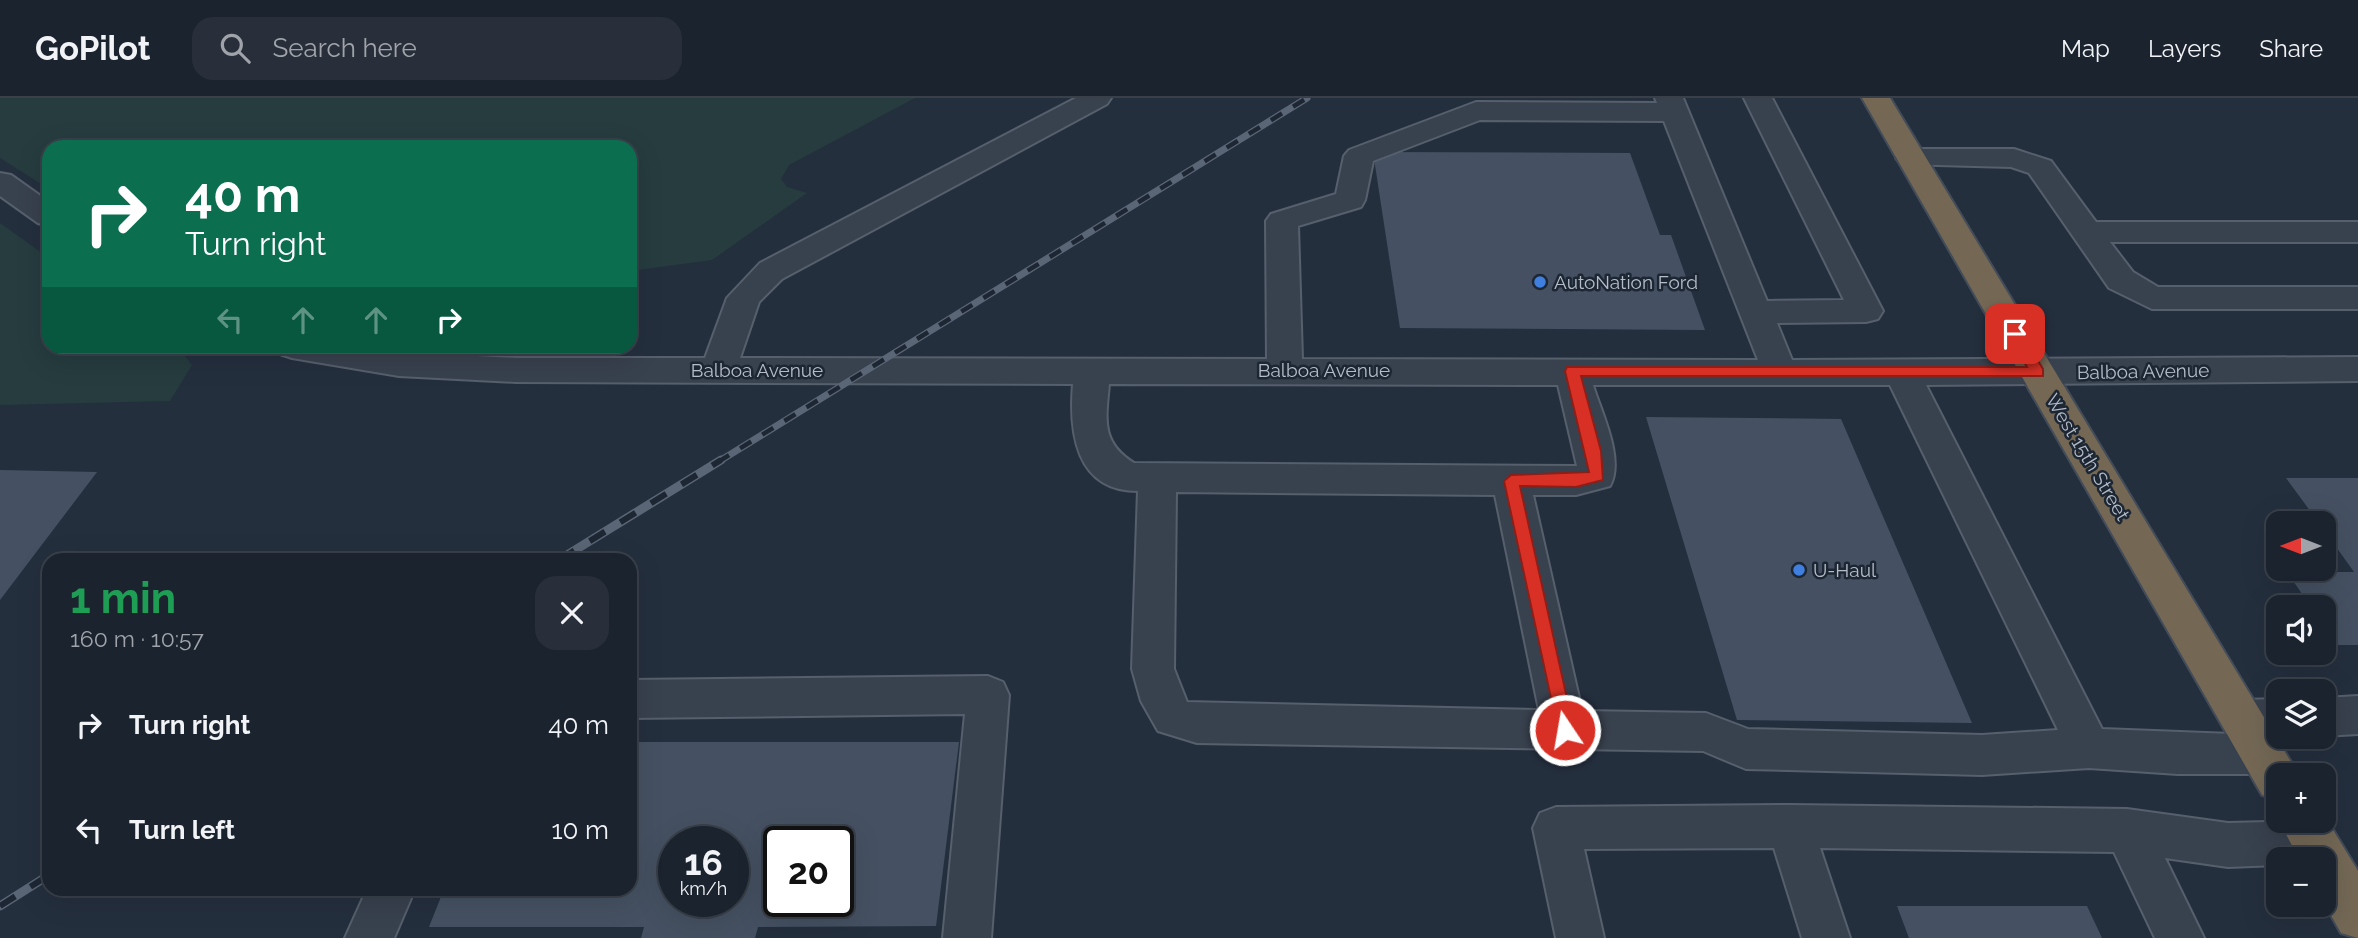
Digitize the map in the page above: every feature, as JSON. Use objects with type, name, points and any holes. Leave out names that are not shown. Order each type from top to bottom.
[{"type":"highway","name":"West 15th Street","points":[[1876,98],[2038,373],[2265,743]]},
{"type":"highway","points":[[2309,833],[2358,916]]},
{"type":"street","points":[[718,370],[744,298],[771,271],[1097,98]]},
{"type":"street","points":[[1755,312],[1866,311],[1758,98]]},
{"type":"street","points":[[1285,370],[1282,220],[1350,200],[1359,156],[1476,111],[1563,104],[1672,105],[1780,373]]},
{"type":"street","points":[[1911,158],[2014,158],[2040,167],[2121,280],[2152,298],[2358,298]]},
{"type":"street","points":[[0,182],[42,211]]},
{"type":"street","points":[[2086,232],[2358,232]]},
{"type":"street","name":"Balboa Avenue","points":[[334,354],[365,360],[434,366],[718,370],[2038,373],[2358,369]]},
{"type":"street","points":[[1092,370],[1088,438],[1111,469],[1127,477],[1511,481],[1576,481],[1597,476],[1594,451],[1572,371]]},
{"type":"street","points":[[1902,373],[2089,748]]},
{"type":"street","points":[[1157,479],[1153,669],[1162,701],[1173,718],[1197,724],[1706,732],[1746,749],[1982,755],[2089,748],[2178,754],[2265,743]]},
{"type":"street","points":[[1511,481],[1565,730]]},
{"type":"street","points":[[637,699],[988,695],[967,938]]},
{"type":"street","points":[[2336,716],[2358,715]]},
{"type":"street","points":[[1790,826],[1826,938]]},
{"type":"street","points":[[1580,938],[1556,828],[1790,826],[2127,831],[2228,845],[2297,833]]},
{"type":"street","points":[[2127,831],[2180,938]]},
{"type":"street","points":[[369,938],[388,896]]},
{"type":"green space","points":[[0,98],[915,98],[789,165],[781,179],[787,187],[807,193],[712,260],[637,270],[637,140],[42,140],[42,185],[0,158]]},
{"type":"green space","points":[[0,223],[42,253],[42,354],[183,354],[192,365],[170,401],[0,405]]},
{"type":"building","name":"AutoNation Ford","points":[[1373,152],[1630,153],[1660,235],[1671,235],[1705,330],[1400,328]]},
{"type":"building","name":"U-Haul","points":[[1646,417],[1841,419],[1972,723],[1737,720]]},
{"type":"building","points":[[0,470],[97,472],[0,600]]},
{"type":"building","points":[[2286,478],[2358,478],[2358,645],[2336,645],[2336,595],[2303,595],[2293,581],[2336,581],[2336,572],[2354,572],[2336,547],[2336,511],[2310,511]]},
{"type":"building","points":[[637,742],[959,742],[936,926],[758,927],[755,938],[641,938],[644,927],[429,927],[441,896],[637,896]]},
{"type":"building","points":[[1897,906],[2087,906],[2102,938],[1909,938]]},
{"type":"railway","points":[[718,462],[1307,98]]},
{"type":"railway","points":[[570,553],[721,460]]},
{"type":"railway","points":[[0,906],[42,879]]},
{"type":"place","name":"AutoNation Ford","points":[[1540,282]]},
{"type":"place","name":"U-Haul","points":[[1799,570]]},
{"type":"route","points":[[1565,730],[1511,481],[1576,481],[1597,476],[1594,451],[1572,371],[2038,373],[2015,334]]}]
